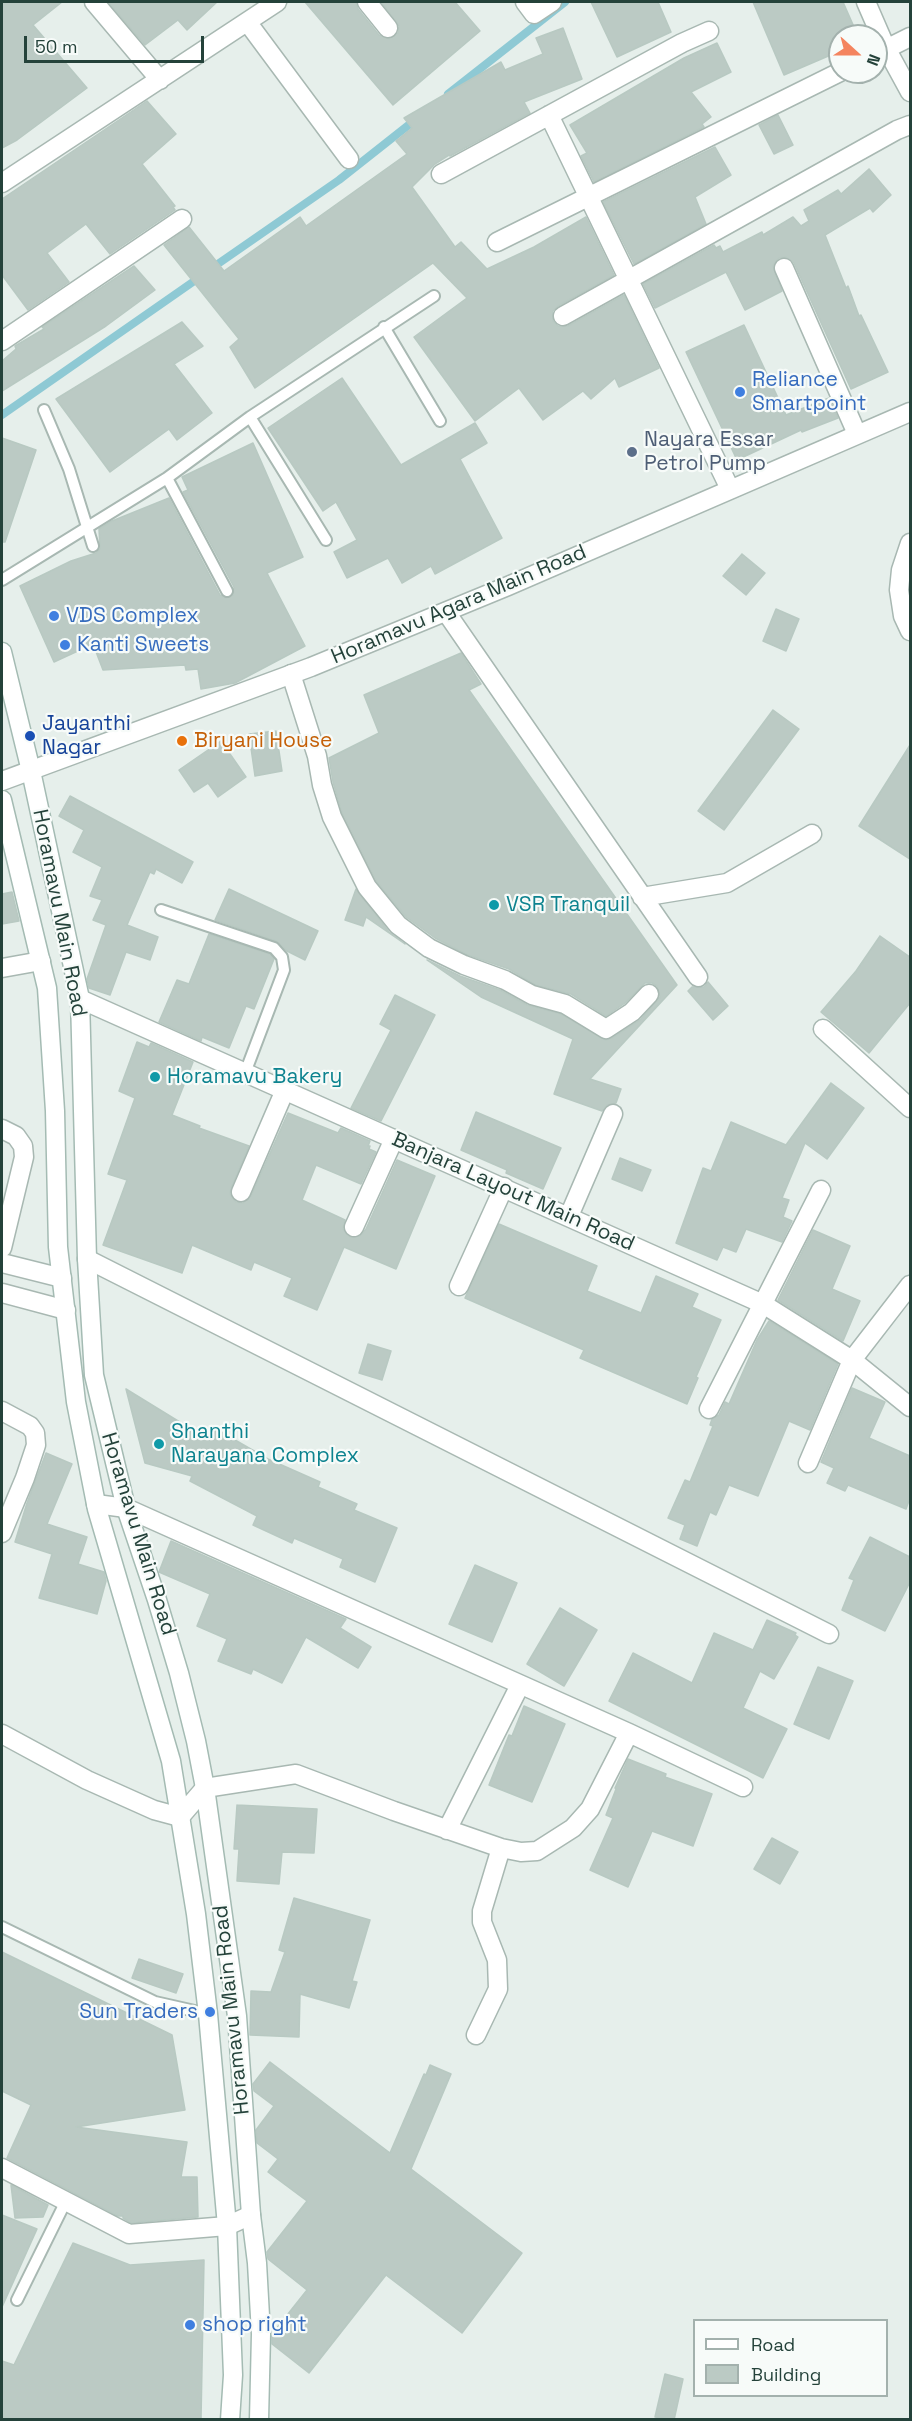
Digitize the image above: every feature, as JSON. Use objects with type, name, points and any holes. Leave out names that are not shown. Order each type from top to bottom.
[{"type":"street","points":[[94,2],[160,80]]},
{"type":"street","points":[[2,183],[277,2]]},
{"type":"street","points":[[367,2],[388,28]]},
{"type":"street","points":[[525,2],[534,14],[552,2]]},
{"type":"street","points":[[866,2],[873,24]]},
{"type":"street","points":[[248,23],[349,159]]},
{"type":"street","points":[[441,174],[682,43],[709,31]]},
{"type":"street","points":[[888,48],[910,37]]},
{"type":"street","points":[[888,61],[910,92]]},
{"type":"street","points":[[497,242],[828,78]]},
{"type":"street","points":[[549,115],[730,489]]},
{"type":"street","points":[[563,316],[628,278],[897,130],[910,125]]},
{"type":"street","points":[[2,341],[182,219]]},
{"type":"street","points":[[784,268],[857,434]]},
{"type":"street","name":"Horamavu Agara Main Road","points":[[2,781],[291,674],[446,612],[910,412]]},
{"type":"street","points":[[910,543],[901,570],[899,590],[903,616],[910,631]]},
{"type":"street","points":[[446,612],[698,977]]},
{"type":"street","name":"Horamavu Main Road","points":[[2,652],[31,771],[80,999],[87,1259],[94,1375],[126,1508],[179,1673],[205,1788],[237,2016],[250,2215],[257,2263],[261,2334],[259,2420]]},
{"type":"street","points":[[291,674],[315,747],[322,785],[332,818],[351,851],[367,887],[398,925],[438,952],[464,965],[506,980],[532,995],[565,1004],[606,1029],[632,1012],[649,994]]},
{"type":"street","name":"Horamavu Main Road","points":[[2,800],[46,988],[55,1111],[58,1247],[76,1402],[96,1504],[171,1761],[196,1914],[208,2014],[227,2226],[233,2375],[230,2420]]},
{"type":"street","points":[[642,897],[727,883],[812,834]]},
{"type":"street","points":[[2,968],[41,961]]},
{"type":"street","name":"Banjara Layout Main Road","points":[[80,999],[569,1216],[701,1279],[763,1304],[852,1360],[910,1407]]},
{"type":"street","points":[[823,1029],[910,1108]]},
{"type":"street","points":[[241,1192],[285,1090]]},
{"type":"street","points":[[569,1216],[613,1114]]},
{"type":"street","points":[[2,1129],[16,1136],[23,1146],[24,1157],[2,1248]]},
{"type":"street","points":[[354,1227],[394,1138]]},
{"type":"street","points":[[459,1286],[504,1187]]},
{"type":"street","points":[[709,1409],[821,1190]]},
{"type":"street","points":[[87,1259],[829,1634]]},
{"type":"street","points":[[2,1263],[62,1278]]},
{"type":"street","points":[[808,1463],[852,1360],[910,1285]]},
{"type":"street","points":[[2,1293],[66,1311]]},
{"type":"street","points":[[2,1411],[30,1426],[35,1433],[36,1445],[2,1533]]},
{"type":"street","points":[[96,1504],[126,1508],[629,1733],[743,1787]]},
{"type":"street","points":[[447,1830],[520,1684]]},
{"type":"street","points":[[2,1734],[87,1780],[154,1810],[180,1817],[205,1788],[296,1774],[501,1848],[537,1851],[573,1828],[590,1809],[629,1733]]},
{"type":"street","points":[[476,2035],[498,1989],[497,1960],[482,1922],[482,1911],[501,1848]]},
{"type":"street","points":[[2,2168],[129,2234],[227,2226],[250,2215]]},
{"type":"lane","points":[[2,580],[167,478],[250,417],[434,296]]},
{"type":"lane","points":[[384,327],[440,421]]},
{"type":"lane","points":[[44,410],[69,469],[89,527],[93,546]]},
{"type":"lane","points":[[250,417],[326,540]]},
{"type":"lane","points":[[167,478],[227,591]]},
{"type":"lane","points":[[161,910],[274,948],[282,957],[284,970],[245,1073]]},
{"type":"lane","points":[[2,1927],[155,2002],[208,2014]]},
{"type":"lane","points":[[17,2300],[66,2201]]},
{"type":"building","points":[[2,2],[62,2],[33,25],[87,88],[17,140],[2,148]]},
{"type":"building","points":[[108,2],[217,2],[187,30],[178,20],[145,45]]},
{"type":"building","points":[[305,2],[356,2],[358,9],[379,35],[389,39],[398,33],[399,26],[381,2],[455,2],[480,31],[393,105]]},
{"type":"building","points":[[591,2],[658,2],[671,32],[617,57]]},
{"type":"building","points":[[753,2],[843,2],[853,24],[828,24],[828,56],[784,75]]},
{"type":"building","points":[[563,28],[582,79],[524,102],[530,113],[449,155],[435,164],[412,187],[455,247],[461,242],[487,269],[534,247],[586,217],[614,275],[558,306],[553,311],[553,321],[558,326],[568,326],[624,295],[659,368],[619,387],[615,378],[591,399],[583,391],[543,420],[519,388],[475,421],[414,337],[467,298],[433,263],[255,388],[230,347],[239,339],[164,245],[189,227],[224,271],[300,217],[306,226],[407,154],[396,141],[412,128],[404,118],[501,62],[505,70],[543,54],[536,38]]},
{"type":"building","points":[[717,43],[731,72],[691,92],[711,117],[702,124],[704,127],[594,182],[581,156],[587,153],[570,125],[684,58]]},
{"type":"building","points":[[147,101],[176,134],[142,164],[175,206],[173,207],[175,210],[110,254],[86,224],[47,253],[69,282],[28,310],[2,275],[2,199]]},
{"type":"building","points":[[778,115],[793,145],[774,154],[759,125]]},
{"type":"building","points":[[715,147],[731,175],[695,197],[706,224],[634,264],[603,202]]},
{"type":"building","points":[[869,169],[891,195],[873,212],[870,208],[825,235],[846,288],[848,286],[859,316],[861,315],[888,372],[851,389],[794,263],[786,257],[779,258],[773,266],[782,291],[745,310],[726,272],[655,308],[643,284],[714,245],[716,248],[720,246],[723,252],[762,232],[763,235],[793,217],[801,226],[809,221],[804,210],[838,190],[841,194]]},
{"type":"building","points":[[134,266],[155,290],[106,326],[2,391],[2,361],[16,349],[15,346],[44,329],[42,327]]},
{"type":"building","points":[[182,322],[203,346],[174,364],[212,413],[177,440],[169,429],[110,472],[56,399]]},
{"type":"building","name":"Reliance Smartpoint","points":[[744,325],[786,415],[829,398],[838,418],[802,432],[801,430],[737,460],[686,352]]},
{"type":"building","points":[[342,378],[401,465],[475,423],[487,443],[460,459],[502,538],[435,574],[431,566],[402,583],[388,558],[347,578],[334,552],[357,540],[336,502],[323,511],[268,428]]},
{"type":"building","points":[[2,438],[36,450],[5,542],[2,542]]},
{"type":"building","points":[[253,443],[303,557],[267,573],[305,646],[235,683],[201,689],[198,669],[186,670],[185,665],[103,670],[93,644],[54,662],[20,586],[71,561],[96,553],[100,549],[99,529],[112,521],[169,498],[220,595],[226,598],[233,595],[234,587],[183,492],[188,490],[182,477]]},
{"type":"building","points":[[742,554],[765,573],[746,595],[723,576]]},
{"type":"building","points":[[776,609],[799,619],[786,651],[763,641]]},
{"type":"building","name":"VSR Tranquil","points":[[461,653],[481,684],[469,690],[677,985],[590,1079],[621,1089],[616,1103],[607,1105],[602,1111],[554,1094],[573,1039],[481,997],[427,960],[460,976],[500,990],[527,1005],[561,1014],[606,1040],[640,1020],[660,997],[657,986],[645,983],[625,1003],[606,1016],[571,994],[536,985],[509,969],[468,955],[435,938],[406,917],[376,881],[342,813],[329,758],[379,733],[364,695]]},
{"type":"building","points":[[773,710],[799,729],[724,830],[698,811]]},
{"type":"building","points":[[276,731],[282,771],[255,776],[249,734]]},
{"type":"building","points":[[221,741],[246,777],[218,797],[208,783],[194,792],[179,770]]},
{"type":"building","points":[[910,745],[910,859],[859,826]]},
{"type":"building","points":[[70,796],[193,862],[182,883],[156,869],[154,874],[150,872],[127,925],[158,937],[150,960],[126,952],[110,995],[89,988],[87,979],[106,925],[93,920],[102,900],[90,896],[102,867],[73,852],[84,830],[59,816]]},
{"type":"building","points":[[229,889],[318,931],[305,960],[287,951],[276,941],[215,920]]},
{"type":"building","points":[[356,889],[389,932],[405,944],[366,917],[363,926],[345,920]]},
{"type":"building","points":[[12,892],[19,921],[2,924],[2,894]]},
{"type":"building","points":[[209,934],[270,954],[274,959],[254,1009],[246,1006],[229,1048],[202,1037],[201,1041],[159,1022],[177,980],[189,984]]},
{"type":"building","points":[[880,936],[910,957],[910,1003],[869,1053],[821,1012],[856,971]]},
{"type":"building","points":[[708,982],[728,1006],[713,1020],[688,991],[692,987],[704,987]]},
{"type":"building","points":[[395,995],[435,1015],[381,1121],[351,1108],[391,1030],[380,1024]]},
{"type":"building","points":[[137,1042],[149,1047],[151,1043],[193,1062],[172,1115],[200,1126],[199,1128],[249,1146],[231,1188],[230,1194],[236,1202],[243,1203],[251,1196],[288,1113],[338,1133],[341,1128],[370,1141],[369,1149],[376,1152],[361,1184],[316,1165],[302,1200],[345,1220],[343,1229],[350,1237],[360,1236],[366,1229],[397,1160],[435,1176],[396,1269],[344,1247],[317,1310],[284,1296],[292,1278],[254,1262],[251,1270],[192,1245],[182,1273],[103,1245],[127,1180],[108,1174],[135,1098],[119,1091]]},
{"type":"building","points":[[831,1083],[864,1108],[827,1159],[805,1143],[782,1198],[789,1200],[783,1217],[792,1221],[782,1242],[746,1229],[736,1252],[723,1247],[717,1260],[676,1243],[703,1168],[711,1171],[731,1122],[786,1145]]},
{"type":"building","points":[[476,1112],[561,1148],[543,1189],[461,1150]]},
{"type":"building","points":[[620,1158],[651,1170],[642,1191],[612,1179]]},
{"type":"building","points":[[499,1224],[597,1266],[587,1291],[641,1313],[656,1276],[698,1294],[692,1307],[721,1320],[687,1404],[580,1358],[584,1350],[465,1298]]},
{"type":"building","points":[[813,1230],[850,1246],[832,1289],[860,1301],[843,1341],[778,1300]]},
{"type":"building","points":[[769,1321],[838,1364],[810,1430],[789,1421],[758,1496],[729,1485],[716,1515],[710,1512],[697,1546],[680,1539],[685,1525],[668,1518],[685,1480],[690,1482],[713,1426],[710,1425],[712,1419],[719,1415],[725,1402],[729,1404],[757,1340]]},
{"type":"building","points":[[368,1344],[391,1351],[382,1380],[359,1373]]},
{"type":"building","points":[[852,1388],[885,1402],[869,1438],[910,1456],[910,1498],[906,1509],[848,1485],[845,1491],[827,1483],[834,1468],[821,1462]]},
{"type":"building","points":[[126,1389],[209,1440],[216,1429],[268,1459],[320,1482],[318,1487],[357,1504],[354,1510],[397,1528],[375,1582],[340,1567],[343,1559],[294,1538],[292,1543],[253,1525],[257,1516],[190,1481],[192,1476],[145,1463]]},
{"type":"building","points":[[46,1453],[72,1464],[47,1524],[87,1537],[78,1564],[104,1572],[106,1581],[97,1614],[39,1598],[52,1554],[15,1542]]},
{"type":"building","points":[[870,1537],[910,1557],[910,1582],[885,1631],[842,1610],[854,1580],[849,1578]]},
{"type":"building","points":[[171,1541],[346,1619],[340,1628],[371,1647],[358,1668],[306,1637],[282,1683],[253,1669],[251,1674],[218,1661],[227,1639],[197,1626],[210,1594],[159,1572]]},
{"type":"building","points":[[475,1565],[517,1583],[492,1642],[449,1624]]},
{"type":"building","points":[[560,1608],[597,1630],[564,1686],[527,1664]]},
{"type":"building","points":[[767,1620],[796,1633],[798,1637],[774,1679],[760,1671],[743,1708],[787,1729],[763,1778],[609,1701],[633,1653],[692,1683],[714,1633],[753,1650]]},
{"type":"building","points":[[818,1667],[853,1681],[829,1739],[794,1724]]},
{"type":"building","points":[[524,1706],[565,1724],[532,1802],[489,1785],[509,1735],[512,1736]]},
{"type":"building","points":[[628,1759],[666,1774],[665,1777],[712,1794],[693,1846],[652,1831],[628,1887],[590,1870],[613,1818],[606,1815]]},
{"type":"building","points":[[237,1805],[317,1809],[314,1853],[282,1852],[279,1884],[237,1881],[239,1849],[234,1849]]},
{"type":"building","points":[[772,1838],[798,1852],[780,1884],[754,1869]]},
{"type":"building","points":[[294,1898],[370,1920],[352,1981],[357,1982],[349,2008],[300,1994],[299,2037],[250,2035],[251,1991],[271,1992],[285,1952],[279,1950]]},
{"type":"building","points":[[2,1952],[172,2035],[185,2110],[76,2127],[187,2142],[181,2177],[197,2177],[198,2217],[131,2223],[123,2216],[118,2216],[7,2158],[31,2105],[2,2091]]},
{"type":"building","points":[[139,1959],[183,1974],[176,1993],[132,1978]]},
{"type":"building","points":[[270,2062],[390,2153],[430,2065],[451,2074],[411,2169],[522,2253],[462,2333],[386,2275],[309,2373],[272,2344],[272,2334],[307,2290],[268,2259],[267,2252],[307,2201],[268,2172],[278,2159],[257,2143],[256,2130],[274,2106],[254,2091],[253,2084]]},
{"type":"building","points":[[11,2185],[48,2205],[43,2217],[15,2218]]},
{"type":"building","points":[[2,2215],[37,2229],[2,2307]]},
{"type":"building","points":[[73,2243],[130,2265],[204,2260],[201,2420],[2,2420],[2,2361],[14,2365]]},
{"type":"building","points":[[665,2374],[683,2379],[674,2420],[655,2417]]},
{"type":"waterway","points":[[448,94],[565,2]]},
{"type":"waterway","points":[[212,268],[339,180],[415,120]]},
{"type":"waterway","points":[[2,415],[200,277]]},
{"type":"place","name":"Reliance Smartpoint","points":[[740,392]]},
{"type":"place","name":"Nayara Essar Petrol Pump","points":[[632,452]]},
{"type":"place","name":"VDS Complex","points":[[54,616]]},
{"type":"place","name":"Kanti Sweets","points":[[65,645]]},
{"type":"place","name":"Jayanthi Nagar","points":[[30,736]]},
{"type":"place","name":"Biryani House","points":[[182,741]]},
{"type":"place","name":"VSR Tranquil","points":[[494,905]]},
{"type":"place","name":"Horamavu Bakery","points":[[155,1077]]},
{"type":"place","name":"Shanthi Narayana Complex","points":[[159,1444]]},
{"type":"place","name":"Sun Traders","points":[[210,2012]]},
{"type":"place","name":"shop right","points":[[190,2325]]}]
